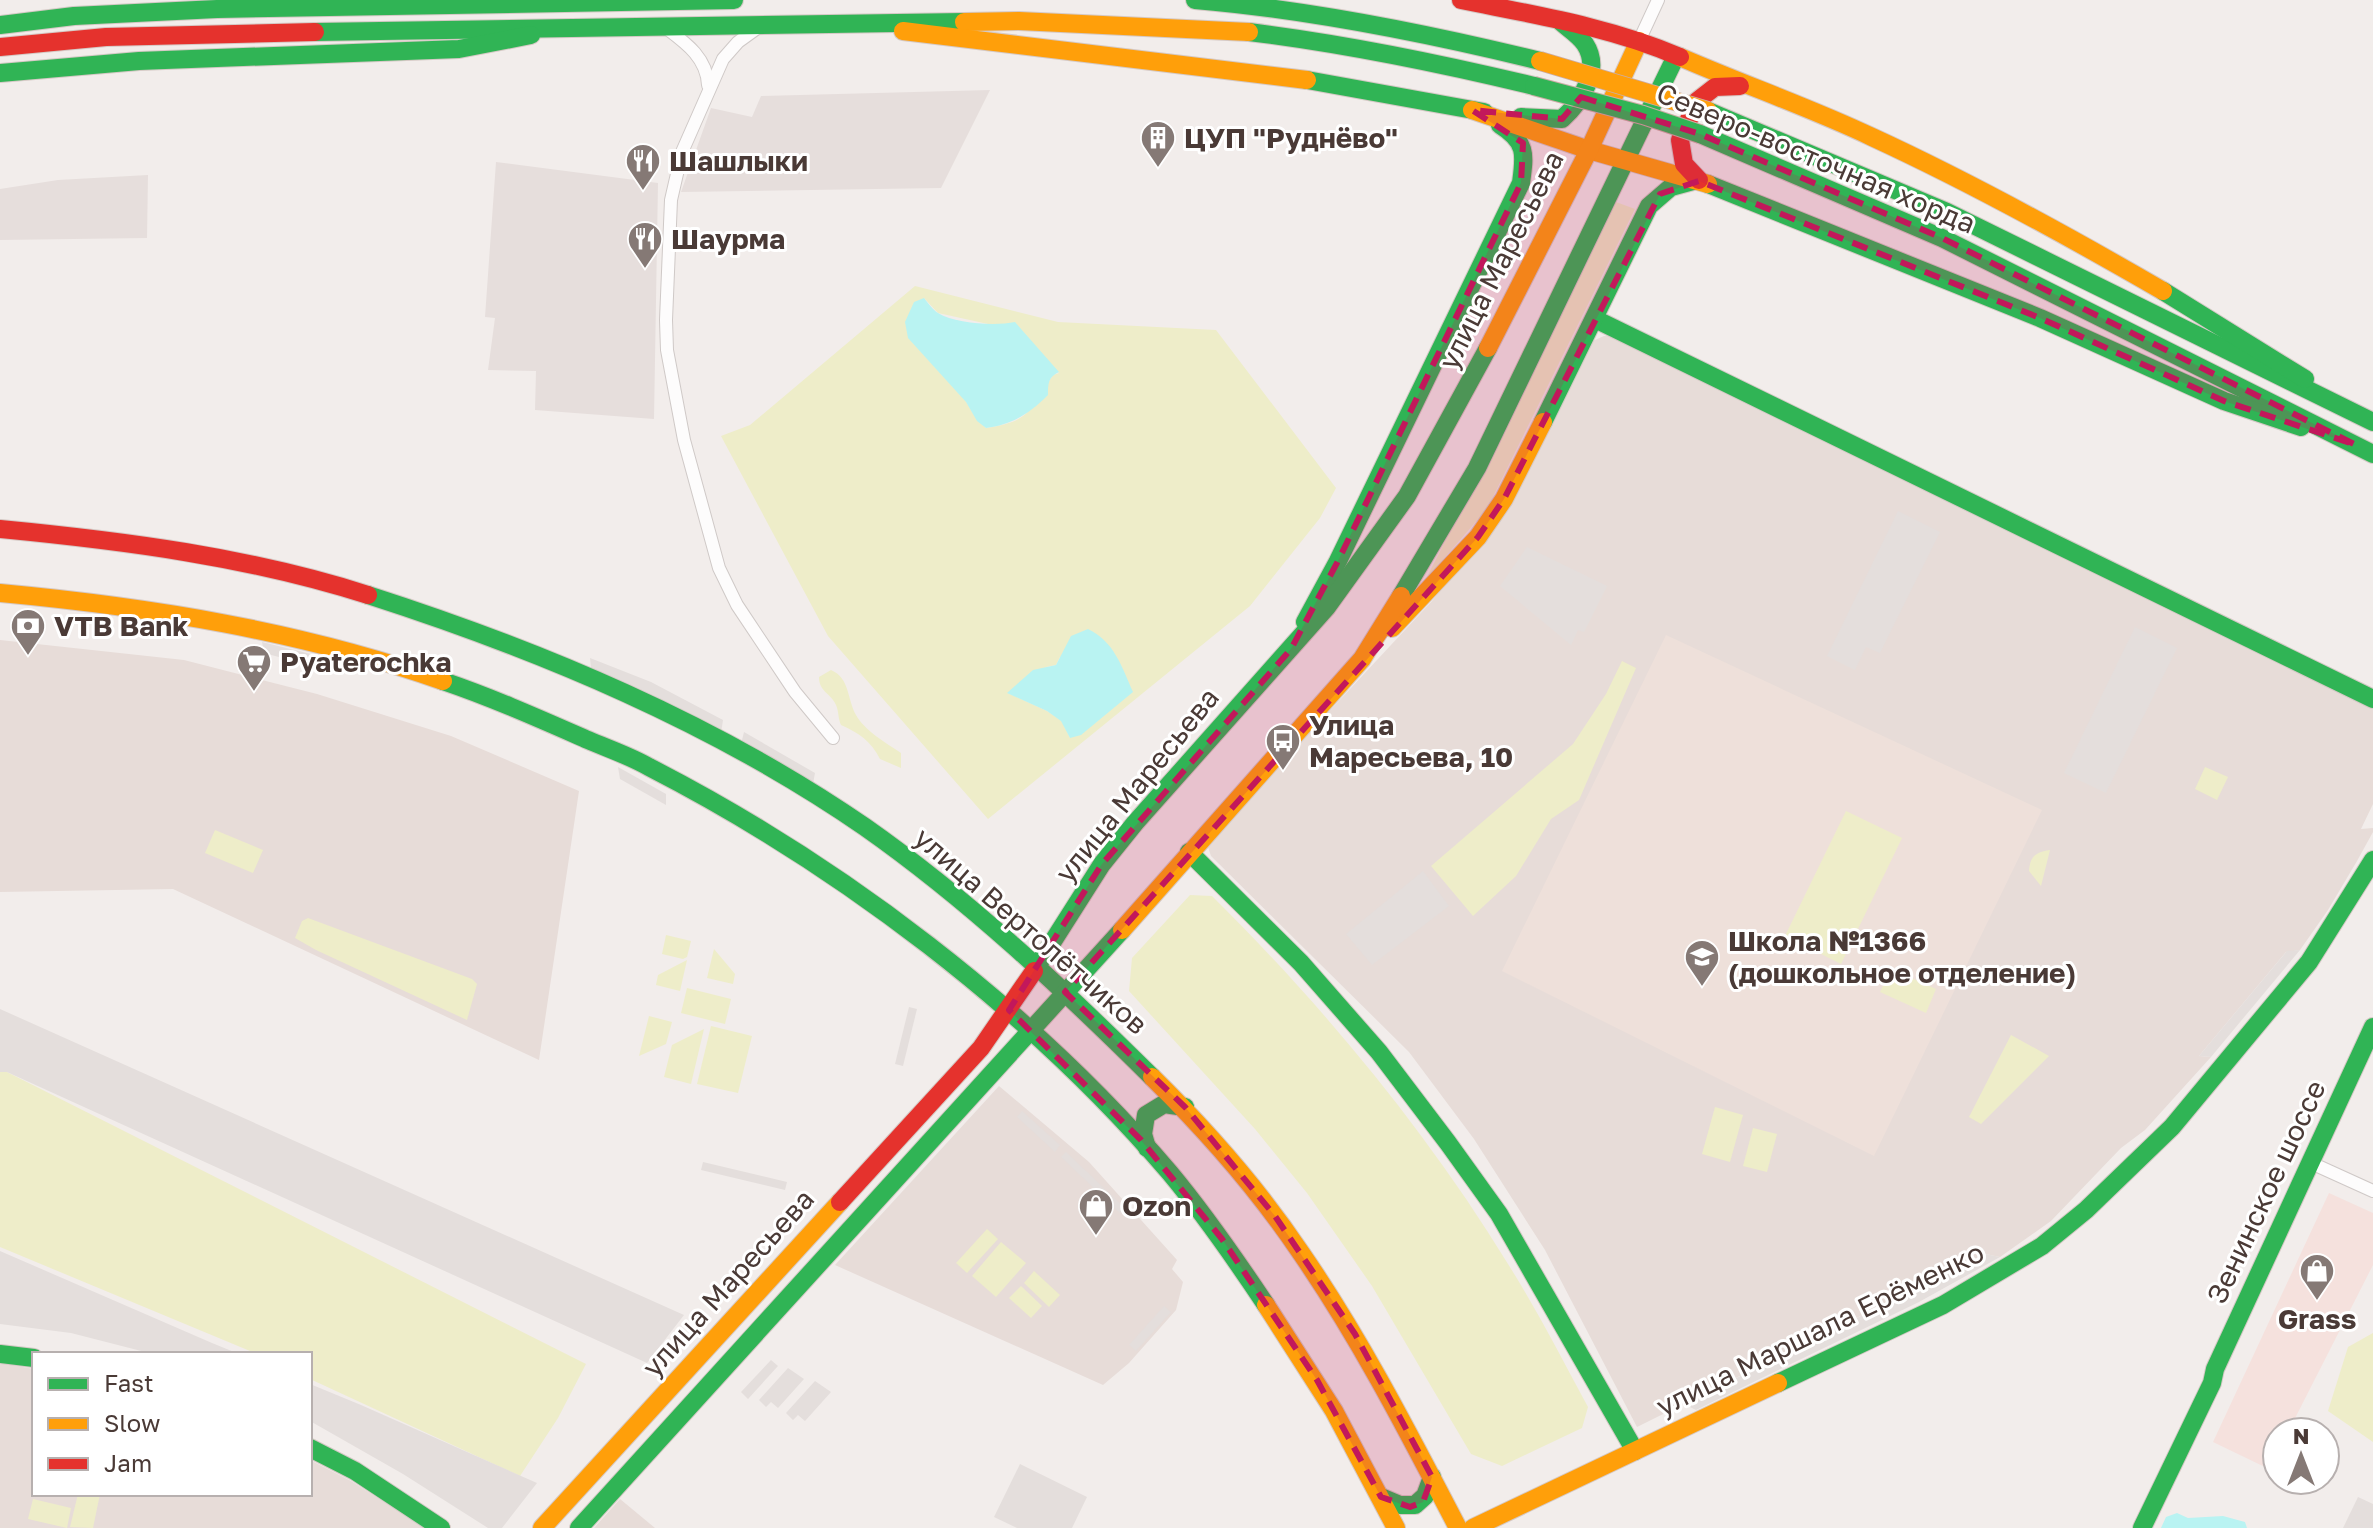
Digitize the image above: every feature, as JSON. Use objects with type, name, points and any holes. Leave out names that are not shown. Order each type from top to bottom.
[{"type":"main road","points":[[0,25],[74,16],[217,9],[734,0]]},
{"type":"main road","name":"Северо-восточная хорда","points":[[1195,0],[1343,17],[1429,33],[1540,61],[1708,111],[1947,212],[2372,422]]},
{"type":"main road","points":[[1461,0],[1558,19],[1639,41],[1767,91],[1892,145],[2058,230],[2180,299],[2372,422]]},
{"type":"main road","points":[[817,24],[1030,45],[1328,82],[1540,120],[1562,119],[1573,110],[1579,103],[1591,69],[1584,43],[1558,19]]},
{"type":"main road","name":"Северо-восточная хорда","points":[[0,47],[106,37],[215,33],[1019,21],[1242,31],[1369,49],[1534,86],[1643,115],[1700,134],[1942,238],[2373,454]]},
{"type":"main road","points":[[0,73],[139,61],[459,49],[566,28]]},
{"type":"main road","name":"улица Маресьева","points":[[542,1528],[981,1048],[1009,1010],[1102,864],[1354,573],[1407,496],[1462,398],[1589,150],[1639,41]]},
{"type":"main road","points":[[1362,659],[1477,468],[1676,56]]},
{"type":"main road","points":[[1699,181],[1684,164],[1680,140],[1697,101],[1715,87],[1734,85],[1767,91]]},
{"type":"main road","points":[[1472,110],[1589,150],[1699,181],[2040,318],[2224,401],[2356,445]]},
{"type":"main road","points":[[1291,649],[1343,550],[1521,183],[1523,143],[1514,133],[1472,110]]},
{"type":"main road","points":[[1065,992],[1362,659],[1478,537],[1495,512],[1595,319],[1649,206],[1671,187],[1699,181]]},
{"type":"main road","points":[[1595,319],[2373,699]]},
{"type":"main road","name":"улица Вертолётчиков","points":[[0,529],[102,539],[261,566],[370,594],[544,658],[667,711],[833,806],[948,891],[1037,967],[1185,1107],[1275,1216],[1346,1321],[1458,1528]]},
{"type":"main road","points":[[0,593],[161,611],[363,656],[487,697],[650,767],[803,856],[903,925],[1009,1010],[1147,1148],[1222,1239],[1317,1380],[1396,1528]]},
{"type":"main road","name":"улица Маршала Ерёменко","points":[[1189,852],[1301,963],[1379,1052],[1448,1143],[1499,1214],[1635,1451]]},
{"type":"main road","name":"улица Маршала Ерёменко","points":[[1473,1528],[1943,1305],[2042,1246],[2086,1210],[2172,1127],[2309,962],[2373,860]]},
{"type":"main road","name":"улица Маресьева","points":[[579,1528],[1065,992]]},
{"type":"main road","name":"Зенинское шоссе","points":[[2142,1528],[2212,1383],[2215,1369],[2373,1027]]},
{"type":"main road","name":"Зенинское шоссе","points":[[2212,1383],[2222,1372],[2373,1053]]},
{"type":"main road","points":[[1147,1148],[1143,1125],[1146,1115],[1167,1103],[1185,1107]]},
{"type":"main road","points":[[0,1354],[32,1358]]},
{"type":"main road","points":[[312,1449],[355,1471],[441,1528]]},
{"type":"main road","points":[[1381,1497],[1396,1505],[1410,1507],[1423,1502],[1429,1493],[1432,1477]]},
{"type":"street","points":[[1639,41],[1658,0]]},
{"type":"street","points":[[761,25],[738,42],[723,59],[682,152],[671,200],[666,320],[672,381],[684,440],[719,568],[737,605],[795,692],[833,738]]},
{"type":"street","points":[[663,26],[701,60],[707,75],[707,92]]},
{"type":"street","points":[[2320,1167],[2373,1191]]},
{"type":"highlighted area","points":[[1581,97],[1700,134],[1942,238],[2356,445],[2224,401],[2040,318],[1699,181],[1660,194],[1504,499],[1478,537],[1065,992],[1185,1107],[1275,1216],[1355,1334],[1432,1477],[1423,1502],[1410,1507],[1381,1497],[1317,1380],[1222,1239],[1141,1140],[1009,1010],[1102,864],[1291,649],[1338,561],[1521,183],[1523,143],[1472,110],[1562,119]]},
{"type":"shaded area","points":[[990,90],[941,188],[681,192],[711,108],[752,117],[761,96]]},
{"type":"shaded area","points":[[496,162],[658,183],[654,419],[535,410],[536,371],[488,370],[495,318],[485,317]]},
{"type":"shaded area","points":[[148,175],[147,238],[0,240],[0,189],[58,180]]},
{"type":"shaded area","points":[[1612,336],[2373,704],[2373,804],[2361,829],[2373,828],[2373,832],[2328,910],[2300,950],[2286,952],[2199,1056],[2211,1057],[2145,1130],[2121,1148],[2051,1221],[2000,1257],[1985,1254],[1637,1427],[1545,1250],[1474,1139],[1409,1052],[1211,856],[1208,847],[1211,838],[1432,601],[1491,525],[1588,343]]},
{"type":"shaded area","points":[[1898,511],[1940,532],[1880,653],[1866,647],[1855,670],[1827,656]]},
{"type":"shaded area","points":[[1527,547],[1607,586],[1584,632],[1578,630],[1571,645],[1500,586]]},
{"type":"shaded area","points":[[2135,627],[2177,648],[2106,793],[2064,773]]},
{"type":"shaded area","points":[[1666,635],[2042,810],[1874,1156],[1502,971]]},
{"type":"shaded area","points":[[0,640],[184,660],[317,694],[451,736],[579,791],[539,1060],[173,889],[0,892]]},
{"type":"shaded area","points":[[262,642],[323,657],[323,669],[264,653]]},
{"type":"shaded area","points":[[590,658],[651,682],[723,720],[721,733],[665,702],[591,668]]},
{"type":"shaded area","points":[[744,732],[815,773],[813,784],[741,744]]},
{"type":"shaded area","points":[[618,767],[666,794],[666,805],[620,779]]},
{"type":"shaded area","points":[[1423,871],[1449,906],[1372,965],[1346,934]]},
{"type":"shaded area","points":[[2300,950],[2211,1057],[2199,1056],[2287,951]]},
{"type":"shaded area","points":[[909,1007],[917,1009],[903,1066],[895,1064]]},
{"type":"shaded area","points":[[0,1009],[684,1315],[647,1363],[7,1072],[0,1072]]},
{"type":"shaded area","points":[[999,1086],[1089,1162],[1177,1260],[1172,1269],[1183,1282],[1176,1310],[1129,1363],[1103,1385],[835,1265]]},
{"type":"shaded area","points":[[1022,1111],[1060,1145],[1055,1152],[1017,1117]]},
{"type":"shaded area","points":[[1066,1152],[1125,1208],[1120,1213],[1061,1157]]},
{"type":"shaded area","points":[[703,1162],[787,1182],[785,1190],[701,1170]]},
{"type":"shaded area","points":[[2329,1193],[2373,1213],[2373,1265],[2296,1416],[2261,1416],[2261,1465],[2213,1442]]},
{"type":"shaded area","points":[[0,1251],[234,1352],[145,1352],[71,1333],[0,1324]]},
{"type":"shaded area","points":[[1985,1254],[2000,1257],[1919,1302],[1696,1410],[1684,1404]]},
{"type":"shaded area","points":[[1164,1306],[1171,1312],[1136,1351],[1129,1345]]},
{"type":"shaded area","points":[[771,1360],[778,1366],[748,1399],[741,1392]]},
{"type":"shaded area","points":[[0,1363],[32,1369],[32,1496],[312,1496],[312,1461],[351,1481],[425,1528],[0,1528]]},
{"type":"shaded area","points":[[788,1368],[804,1379],[778,1408],[771,1402],[766,1407],[759,1400]]},
{"type":"shaded area","points":[[815,1381],[831,1392],[805,1421],[798,1415],[793,1420],[786,1413]]},
{"type":"shaded area","points":[[312,1385],[537,1483],[502,1528],[488,1528],[403,1474],[312,1422]]},
{"type":"shaded area","points":[[1020,1464],[1087,1497],[1072,1528],[1017,1528],[994,1517]]},
{"type":"shaded area","points":[[2358,1497],[2373,1504],[2373,1528],[2343,1528]]},
{"type":"shaded area","points":[[620,1499],[655,1528],[594,1528]]},
{"type":"green space","points":[[1616,202],[1635,209],[1487,509],[1426,579]]},
{"type":"green space","points":[[915,286],[1058,322],[1216,330],[1336,488],[1320,518],[1250,606],[988,819],[828,636],[721,436],[750,425]],"holes":[[[924,298],[938,313],[997,326],[1059,373],[1053,375],[1028,412],[1012,422],[986,428],[976,418],[950,368]],[[1060,657],[1070,738],[1062,721],[1008,693],[1046,667],[1056,665]]]},
{"type":"green space","points":[[1622,661],[1636,668],[1579,800],[1551,819],[1516,876],[1473,916],[1431,866],[1573,744],[1606,694]]},
{"type":"green space","points":[[831,670],[842,678],[853,709],[864,726],[901,753],[901,768],[880,759],[864,738],[841,725],[836,705],[823,689],[819,677]]},
{"type":"green space","points":[[2205,767],[2228,777],[2217,800],[2195,789]]},
{"type":"green space","points":[[1846,811],[1902,838],[1841,964],[1785,936]]},
{"type":"green space","points":[[215,830],[263,850],[253,873],[205,853]]},
{"type":"green space","points":[[2050,850],[2041,886],[2029,871],[2030,866],[2034,856]]},
{"type":"green space","points":[[1190,895],[1212,896],[1294,981],[1371,1071],[1443,1165],[1519,1281],[1588,1407],[1582,1428],[1502,1466],[1471,1454],[1372,1286],[1307,1193],[1255,1129],[1129,991],[1132,958]]},
{"type":"green space","points":[[308,918],[472,979],[477,984],[467,1020],[295,938],[302,921]]},
{"type":"green space","points":[[666,935],[691,941],[687,957],[683,959],[662,954]]},
{"type":"green space","points":[[714,949],[735,974],[733,984],[707,978]]},
{"type":"green space","points":[[687,960],[680,991],[656,985],[658,975]]},
{"type":"green space","points":[[1891,969],[1936,989],[1926,1013],[1880,992]]},
{"type":"green space","points":[[687,988],[731,999],[725,1024],[681,1013]]},
{"type":"green space","points":[[649,1016],[672,1022],[666,1044],[639,1056]]},
{"type":"green space","points":[[711,1026],[752,1036],[738,1093],[697,1084]]},
{"type":"green space","points":[[704,1029],[691,1084],[664,1077],[672,1045]]},
{"type":"green space","points":[[2011,1035],[2049,1056],[1981,1124],[1969,1117]]},
{"type":"green space","points":[[0,1072],[7,1072],[586,1364],[558,1418],[520,1476],[312,1380],[312,1352],[252,1352],[0,1247]]},
{"type":"green space","points":[[1715,1107],[1743,1115],[1730,1162],[1702,1154]]},
{"type":"green space","points":[[1753,1128],[1777,1134],[1767,1172],[1743,1166]]},
{"type":"green space","points":[[987,1229],[998,1239],[967,1273],[956,1263]]},
{"type":"green space","points":[[1001,1242],[1026,1263],[996,1297],[972,1276]]},
{"type":"green space","points":[[1034,1271],[1060,1295],[1049,1307],[1024,1283]]},
{"type":"green space","points":[[1021,1286],[1042,1306],[1031,1318],[1009,1298]]},
{"type":"green space","points":[[2373,1333],[2373,1442],[2341,1420],[2341,1416],[2328,1411],[2348,1347]]},
{"type":"green space","points":[[78,1496],[100,1496],[93,1528],[70,1527]]},
{"type":"green space","points":[[33,1499],[71,1508],[67,1528],[28,1519]]},
{"type":"water","points":[[924,298],[936,312],[955,320],[987,324],[1015,322],[1059,372],[1049,381],[1048,395],[1027,413],[1004,424],[986,428],[977,421],[966,402],[908,338],[905,322],[914,302]]},
{"type":"water","points":[[1088,629],[1111,648],[1133,692],[1081,735],[1070,738],[1061,721],[1047,711],[1007,693],[1033,670],[1056,665],[1071,636]]},
{"type":"water","points":[[2177,1513],[2188,1518],[2223,1516],[2245,1522],[2247,1528],[2161,1528],[2166,1517]]},
{"type":"traffic: fast","points":[[0,25],[74,16],[217,9],[734,0]]},
{"type":"traffic: fast","points":[[1195,0],[1369,24],[1540,61]]},
{"type":"traffic: fast","points":[[315,32],[964,22]]},
{"type":"traffic: fast","points":[[1521,117],[1562,119],[1587,85],[1590,54],[1583,41],[1561,22]]},
{"type":"traffic: fast","points":[[1249,32],[1392,55],[1534,86]]},
{"type":"traffic: fast","points":[[0,73],[139,61],[459,49],[531,35]]},
{"type":"traffic: fast","points":[[1401,596],[1477,468],[1676,56]]},
{"type":"traffic: fast","points":[[1307,80],[1484,112]]},
{"type":"traffic: fast","points":[[1534,86],[1643,115],[1700,134]]},
{"type":"traffic: fast","points":[[1708,111],[1947,212],[2373,422]]},
{"type":"traffic: fast","points":[[1305,622],[1338,561],[1521,183],[1523,164],[1520,143],[1500,125]]},
{"type":"traffic: fast","points":[[1700,134],[1942,238],[2373,454]]},
{"type":"traffic: fast","points":[[1543,422],[1649,206],[1671,187],[1693,181]]},
{"type":"traffic: fast","points":[[1708,184],[2040,318],[2224,401],[2301,427]]},
{"type":"traffic: fast","points":[[2163,291],[2305,379]]},
{"type":"traffic: fast","points":[[1595,319],[2373,699]]},
{"type":"traffic: fast","points":[[1034,971],[1102,864],[1135,823],[1327,607],[1407,496],[1488,348]]},
{"type":"traffic: fast","points":[[368,595],[498,640],[625,693],[748,755],[807,789],[865,827],[941,884],[1049,978],[1152,1077]]},
{"type":"traffic: fast","points":[[443,681],[642,763],[791,849],[929,945],[994,998],[1115,1112],[1183,1189],[1266,1305]]},
{"type":"traffic: fast","points":[[1189,852],[1301,963],[1379,1052],[1448,1143],[1499,1214],[1635,1451]]},
{"type":"traffic: fast","points":[[1778,1383],[1943,1305],[2042,1246],[2086,1210],[2172,1127],[2309,962],[2373,860]]},
{"type":"traffic: fast","points":[[579,1528],[1122,930]]},
{"type":"traffic: fast","points":[[2142,1528],[2212,1383],[2215,1369],[2373,1027]]},
{"type":"traffic: fast","points":[[1147,1148],[1143,1134],[1146,1115],[1164,1104],[1185,1107]]},
{"type":"traffic: fast","points":[[0,1354],[32,1358]]},
{"type":"traffic: fast","points":[[312,1449],[355,1471],[441,1528]]},
{"type":"traffic: fast","points":[[1381,1497],[1400,1505],[1415,1505],[1425,1496],[1432,1477]]},
{"type":"traffic: slow","points":[[964,22],[1019,21],[1249,32]]},
{"type":"traffic: slow","points":[[903,31],[1307,80]]},
{"type":"traffic: slow","points":[[1488,348],[1589,150],[1639,41]]},
{"type":"traffic: slow","points":[[1680,57],[1824,116],[1909,155],[2092,250],[2163,291]]},
{"type":"traffic: slow","points":[[1540,61],[1708,111]]},
{"type":"traffic: slow","points":[[1472,110],[1589,150],[1708,184]]},
{"type":"traffic: slow","points":[[1392,628],[1478,537],[1504,499],[1543,422]]},
{"type":"traffic: slow","points":[[0,593],[169,614],[280,635],[389,663],[443,681]]},
{"type":"traffic: slow","points":[[1122,930],[1362,659],[1401,596]]},
{"type":"traffic: slow","points":[[1152,1077],[1231,1161],[1301,1253],[1364,1353],[1458,1528]]},
{"type":"traffic: slow","points":[[542,1528],[840,1202]]},
{"type":"traffic: slow","points":[[1266,1305],[1334,1411],[1396,1528]]},
{"type":"traffic: slow","points":[[1473,1528],[1778,1383]]},
{"type":"traffic: jam","points":[[1461,0],[1600,30],[1680,57]]},
{"type":"traffic: jam","points":[[0,47],[106,37],[315,32]]},
{"type":"traffic: jam","points":[[1699,180],[1684,164],[1680,140],[1697,101],[1715,87],[1740,86]]},
{"type":"traffic: jam","points":[[0,529],[186,552],[278,570],[368,595]]},
{"type":"traffic: jam","points":[[840,1202],[981,1048],[1034,971]]},
{"type":"place","name":"ЦУП \"Руднёво\"","points":[[1158,169]]},
{"type":"place","name":"Шашлыки","points":[[643,192]]},
{"type":"place","name":"Шаурма","points":[[645,270]]},
{"type":"place","name":"VTB Bank","points":[[28,657]]},
{"type":"place","name":"Pyaterochka","points":[[254,693]]},
{"type":"place","name":"Улица Маресьева, 10","points":[[1283,772]]},
{"type":"place","name":"Школа №1366 (дошкольное отделение)","points":[[1702,988]]},
{"type":"place","name":"Ozon","points":[[1096,1237]]},
{"type":"place","name":"Grass","points":[[2317,1302]]}]
